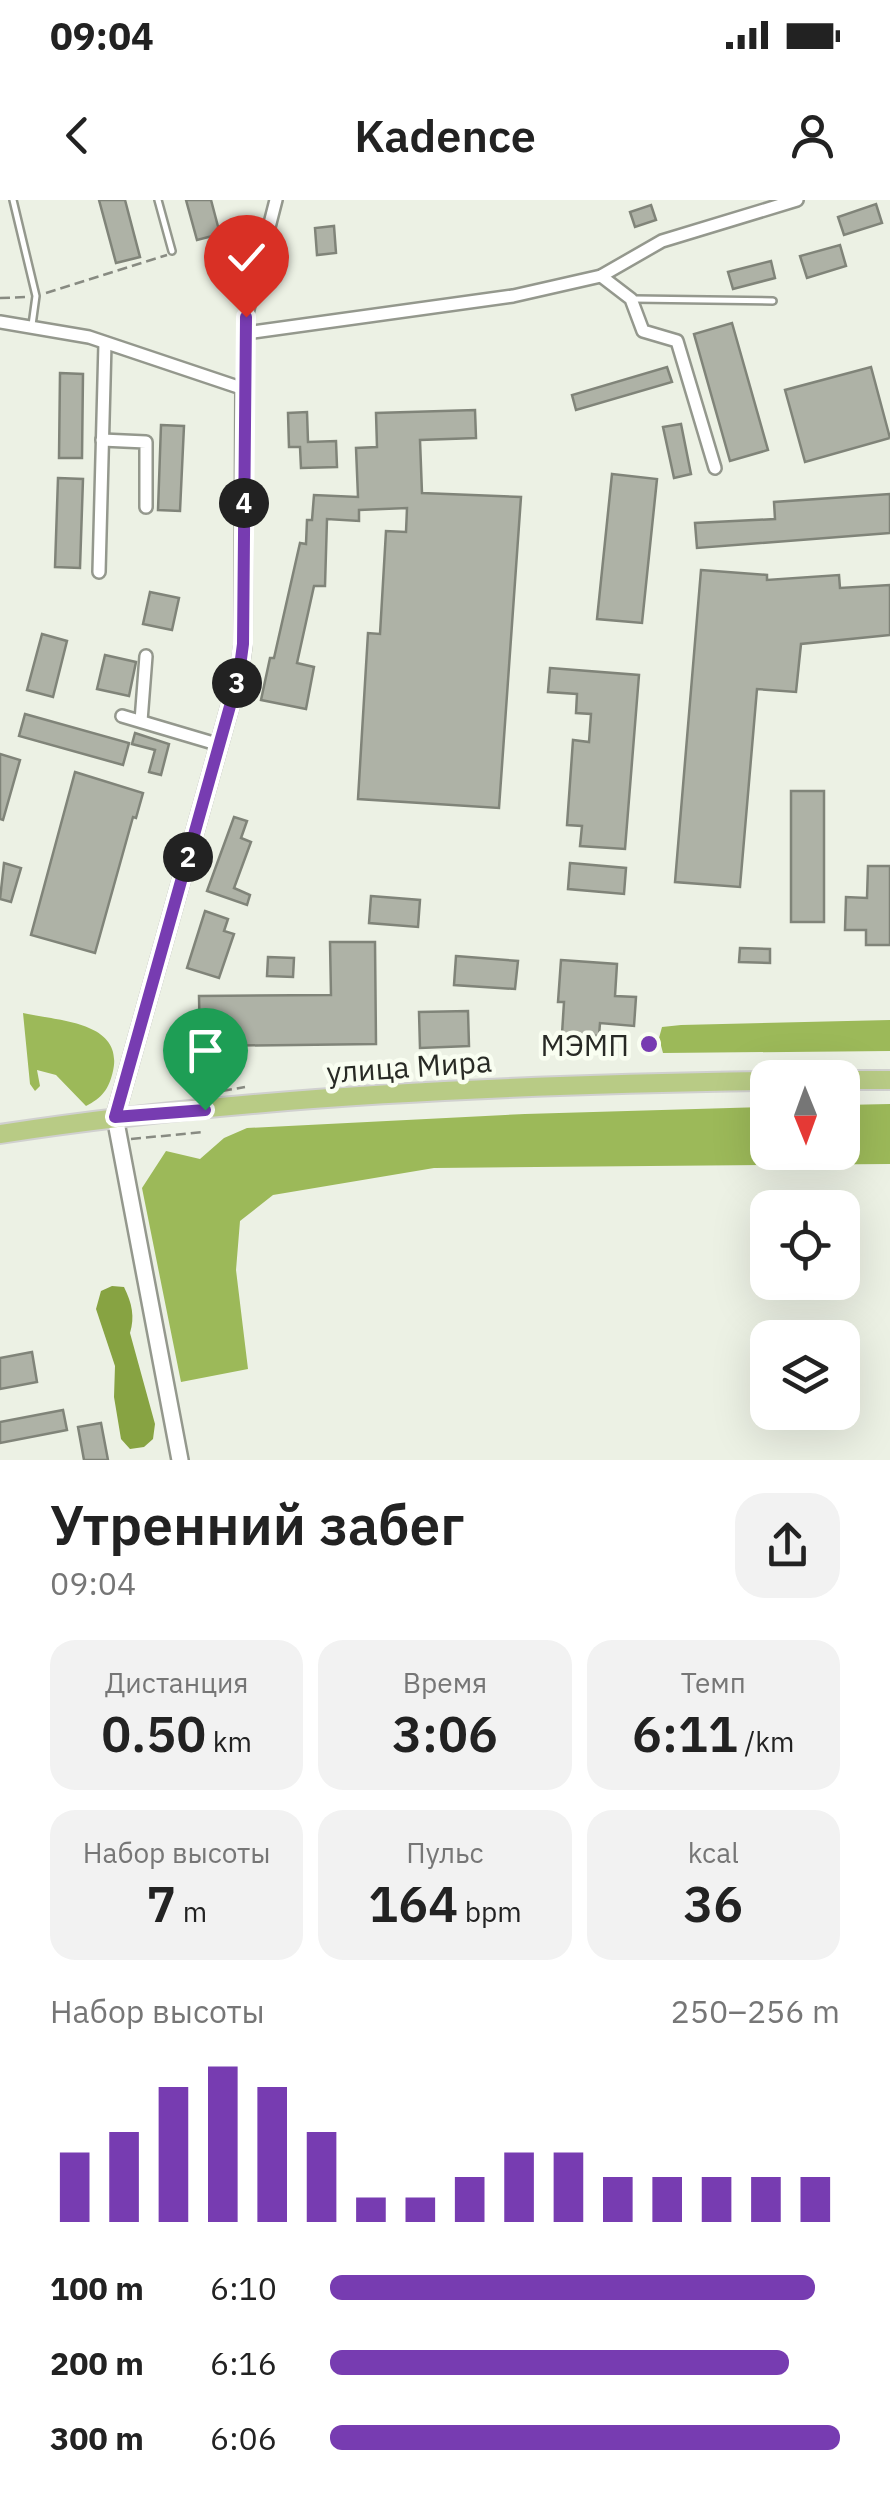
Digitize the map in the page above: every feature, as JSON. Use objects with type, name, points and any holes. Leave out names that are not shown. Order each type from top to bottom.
[{"type":"main road","points":[[860,1080],[890,1080]]},
{"type":"main road","name":"улица Мира","points":[[0,1134],[115,1117],[406,1092],[750,1082]]},
{"type":"street","points":[[180,1460],[115,1117],[234,696],[243,644],[246,317],[276,200]]},
{"type":"street","points":[[246,333],[513,296],[601,276],[662,240],[796,200]]},
{"type":"street","points":[[601,276],[631,299],[644,332],[678,340],[715,468]]},
{"type":"street","points":[[0,322],[32,325],[105,343],[244,389]]},
{"type":"street","points":[[99,572],[105,343]]},
{"type":"street","points":[[102,440],[146,442],[146,508]]},
{"type":"street","points":[[142,720],[146,656]]},
{"type":"street","points":[[122,716],[220,745]]},
{"type":"lane","points":[[13,200],[36,296],[32,325]]},
{"type":"lane","points":[[158,200],[172,251]]},
{"type":"lane","points":[[631,299],[773,301]]},
{"type":"path","points":[[0,298],[36,296],[164,258],[172,251]]},
{"type":"path","points":[[215,1092],[245,1086]]},
{"type":"path","points":[[118,1140],[204,1132]]},
{"type":"shaded area","points":[[23,1013],[85,1026],[108,1042],[114,1054],[113,1071],[101,1096],[86,1106],[56,1075],[37,1070],[40,1086],[35,1091],[30,1084]]},
{"type":"shaded area","points":[[890,1020],[890,1051],[663,1053],[659,1038],[662,1027],[681,1025]]},
{"type":"shaded area","points":[[890,1104],[890,1164],[860,1164],[860,1105]]},
{"type":"shaded area","points":[[750,1107],[750,1165],[434,1168],[273,1195],[240,1221],[236,1270],[248,1369],[181,1382],[142,1188],[166,1151],[200,1159],[224,1138],[247,1128]]},
{"type":"shaded area","points":[[112,1286],[124,1287],[129,1299],[130,1333],[155,1424],[153,1439],[144,1447],[130,1449],[121,1439],[114,1397],[115,1366],[96,1309],[101,1291]]},
{"type":"building","points":[[99,200],[125,200],[140,257],[116,263]]},
{"type":"building","points":[[186,200],[211,200],[220,234],[197,240]]},
{"type":"building","points":[[876,204],[882,223],[844,235],[838,217]]},
{"type":"building","points":[[651,205],[656,220],[635,227],[630,212]]},
{"type":"building","points":[[334,226],[336,253],[317,255],[315,228]]},
{"type":"building","points":[[840,245],[846,266],[807,278],[800,256]]},
{"type":"building","points":[[771,261],[775,278],[733,289],[728,272]]},
{"type":"building","points":[[732,323],[768,450],[730,461],[694,334]]},
{"type":"building","points":[[667,367],[672,382],[576,410],[572,395]]},
{"type":"building","points":[[871,367],[890,438],[805,462],[785,390]]},
{"type":"building","points":[[60,373],[83,374],[82,458],[59,458]]},
{"type":"building","points":[[475,410],[476,438],[420,440],[422,493],[521,497],[499,808],[358,799],[368,633],[380,634],[386,531],[406,532],[407,508],[359,510],[359,521],[327,519],[325,586],[314,586],[297,663],[314,667],[306,709],[261,700],[300,543],[306,544],[314,495],[358,497],[356,448],[377,447],[376,413]]},
{"type":"building","points":[[307,412],[308,442],[336,441],[337,467],[301,468],[300,447],[289,447],[288,413]]},
{"type":"building","points":[[681,424],[691,474],[674,478],[663,427]]},
{"type":"building","points":[[161,425],[184,426],[180,511],[158,510]]},
{"type":"building","points":[[612,474],[657,479],[642,623],[597,619]]},
{"type":"building","points":[[58,478],[83,479],[80,568],[55,567]]},
{"type":"building","points":[[890,494],[890,533],[697,548],[695,523],[775,519],[774,502]]},
{"type":"building","points":[[701,570],[767,575],[767,580],[839,575],[840,588],[890,585],[890,635],[801,644],[796,692],[757,689],[740,887],[675,882]]},
{"type":"building","points":[[150,592],[179,598],[172,630],[143,624]]},
{"type":"building","points":[[42,634],[67,641],[53,697],[27,690]]},
{"type":"building","points":[[105,655],[136,662],[129,696],[97,689]]},
{"type":"building","points":[[550,668],[639,675],[625,849],[580,846],[582,826],[567,825],[573,740],[589,742],[591,714],[576,713],[577,694],[548,692]]},
{"type":"building","points":[[25,714],[129,743],[123,765],[19,736]]},
{"type":"building","points":[[135,733],[169,744],[161,775],[149,772],[155,750],[132,744]]},
{"type":"building","points":[[0,754],[20,760],[3,820],[0,819]]},
{"type":"building","points":[[75,772],[143,793],[95,953],[31,935]]},
{"type":"building","points":[[791,791],[824,791],[824,922],[791,922]]},
{"type":"building","points":[[234,817],[247,821],[241,838],[251,842],[234,888],[250,895],[247,905],[207,891]]},
{"type":"building","points":[[4,863],[21,868],[11,902],[0,899]]},
{"type":"building","points":[[570,863],[626,868],[624,894],[568,889]]},
{"type":"building","points":[[868,866],[890,866],[890,945],[866,945],[866,930],[845,930],[846,897],[867,898]]},
{"type":"building","points":[[371,896],[420,900],[418,927],[369,923]]},
{"type":"building","points":[[205,911],[228,919],[224,931],[234,934],[219,978],[187,968]]},
{"type":"building","points":[[330,942],[375,942],[376,1044],[200,1046],[199,996],[331,995]]},
{"type":"building","points":[[740,948],[770,949],[770,963],[739,962]]},
{"type":"building","points":[[456,956],[518,961],[515,989],[454,985]]},
{"type":"building","points":[[268,957],[294,958],[293,977],[267,976]]},
{"type":"building","points":[[561,960],[617,964],[615,996],[636,997],[634,1026],[600,1023],[599,1036],[562,1034],[564,1002],[558,1002]]},
{"type":"building","points":[[468,1011],[469,1046],[420,1048],[419,1012]]},
{"type":"building","points":[[32,1352],[37,1382],[0,1389],[0,1358]]},
{"type":"building","points":[[63,1410],[67,1430],[0,1443],[0,1422]]},
{"type":"building","points":[[101,1423],[108,1460],[84,1460],[78,1427]]},
{"type":"place","name":"МЭМП","points":[[649,1044]]},
{"type":"route","points":[[205,1110],[115,1117],[239,674],[243,644],[246,317]]}]
